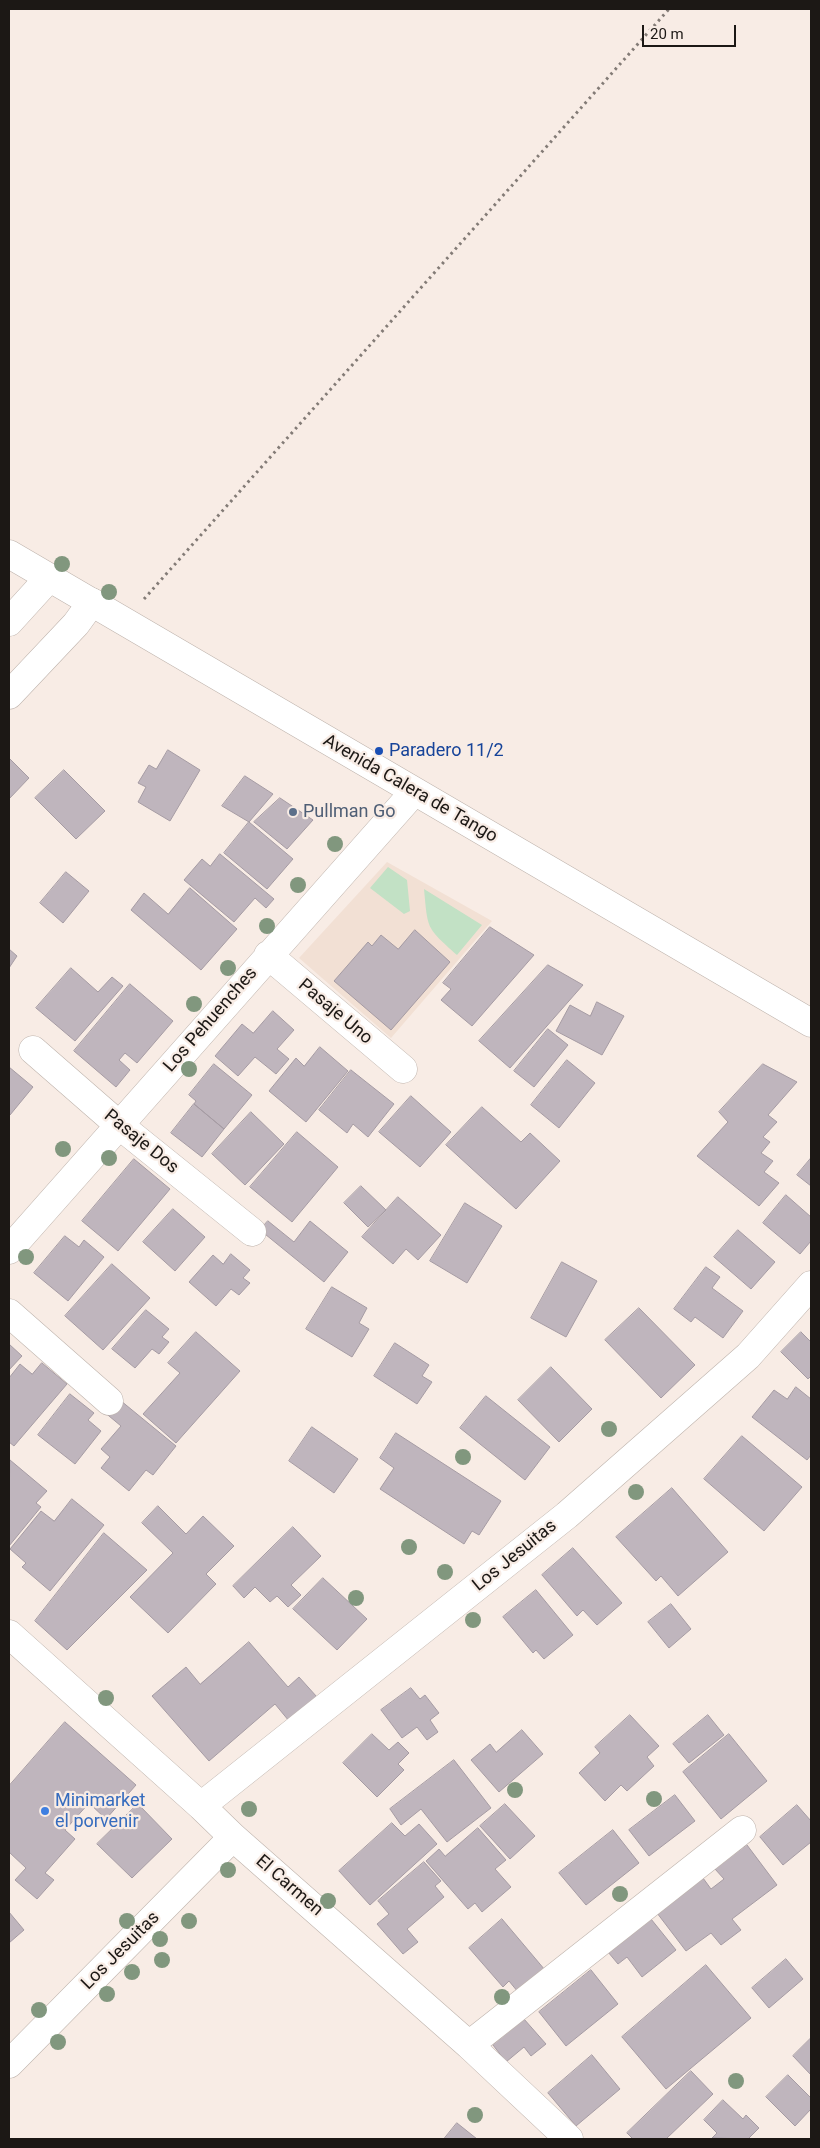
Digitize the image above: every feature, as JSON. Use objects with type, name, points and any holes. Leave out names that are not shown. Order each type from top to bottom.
[{"type":"street","name":"Avenida Calera de Tango","points":[[9,554],[811,1023]]},
{"type":"street","points":[[9,622],[49,578]]},
{"type":"street","points":[[9,695],[76,624],[92,602]]},
{"type":"street","name":"Los Pehuenches","points":[[9,1250],[414,792]]},
{"type":"street","name":"Pasaje Uno","points":[[268,955],[403,1069]]},
{"type":"street","name":"Pasaje Dos","points":[[33,1050],[119,1125],[252,1232]]},
{"type":"street","name":"Los Jesuitas","points":[[201,1806],[567,1515],[748,1356],[811,1285]]},
{"type":"street","points":[[9,1313],[109,1401]]},
{"type":"street","name":"El Carmen","points":[[9,1634],[233,1837],[469,2045],[569,2139]]},
{"type":"street","points":[[469,2045],[742,1830]]},
{"type":"street","name":"Los Jesuitas","points":[[9,2064],[233,1837]]},
{"type":"path","points":[[124,622],[669,9]]},
{"type":"shaded area","points":[[387,862],[492,921],[391,1038],[299,958]]},
{"type":"green space","points":[[388,867],[407,880],[410,911],[404,914],[370,888]]},
{"type":"green space","points":[[424,889],[482,925],[457,955],[439,939],[430,927],[426,913]]},
{"type":"building","points":[[168,750],[200,770],[170,821],[138,802],[146,787],[138,783],[149,765],[156,769]]},
{"type":"building","points":[[9,758],[29,778],[9,799]]},
{"type":"building","points":[[64,770],[105,811],[76,839],[35,798]]},
{"type":"building","points":[[245,776],[273,794],[249,822],[222,806]]},
{"type":"building","points":[[280,798],[313,820],[287,849],[254,822]]},
{"type":"building","points":[[249,822],[293,859],[267,889],[224,853]]},
{"type":"building","points":[[220,854],[274,899],[266,908],[255,898],[234,922],[184,880],[202,859],[210,866]]},
{"type":"building","points":[[66,872],[89,891],[63,923],[40,903]]},
{"type":"building","points":[[190,888],[237,929],[201,970],[131,910],[144,893],[168,914]]},
{"type":"building","points":[[490,927],[534,955],[472,1026],[441,1000],[451,989],[443,983]]},
{"type":"building","points":[[415,930],[450,962],[391,1030],[334,981],[368,942],[372,946],[381,935],[398,949]]},
{"type":"building","points":[[9,949],[17,956],[9,968]]},
{"type":"building","points":[[548,965],[583,985],[510,1068],[479,1041]]},
{"type":"building","points":[[71,968],[98,992],[112,977],[123,986],[75,1041],[36,1008]]},
{"type":"building","points":[[130,984],[173,1021],[137,1063],[125,1053],[119,1060],[130,1070],[116,1087],[74,1051]]},
{"type":"building","points":[[597,1002],[624,1016],[602,1055],[556,1031],[570,1005],[590,1016]]},
{"type":"building","points":[[273,1011],[294,1030],[277,1049],[289,1059],[276,1074],[255,1057],[238,1076],[215,1056],[242,1024],[253,1033]]},
{"type":"building","points":[[548,1029],[568,1045],[534,1087],[514,1071]]},
{"type":"building","points":[[320,1047],[348,1071],[306,1122],[269,1091],[296,1058],[304,1066]]},
{"type":"building","points":[[567,1060],[595,1083],[559,1128],[531,1105]]},
{"type":"building","points":[[214,1064],[252,1095],[224,1129],[194,1104],[196,1101],[189,1095]]},
{"type":"building","points":[[763,1064],[797,1082],[768,1115],[777,1122],[763,1137],[770,1142],[761,1153],[773,1161],[764,1172],[779,1183],[759,1206],[697,1156],[728,1122],[719,1112]]},
{"type":"building","points":[[9,1067],[33,1087],[10,1115],[9,1114]]},
{"type":"building","points":[[351,1070],[394,1104],[368,1137],[353,1124],[347,1133],[319,1110]]},
{"type":"building","points":[[411,1096],[451,1132],[420,1167],[379,1132]]},
{"type":"building","points":[[194,1104],[224,1129],[202,1157],[171,1133]]},
{"type":"building","points":[[482,1107],[521,1142],[530,1133],[560,1161],[516,1209],[446,1145]]},
{"type":"building","points":[[251,1112],[284,1144],[245,1185],[212,1154]]},
{"type":"building","points":[[297,1132],[338,1167],[292,1222],[250,1187]]},
{"type":"building","points":[[811,1158],[811,1186],[797,1175]]},
{"type":"building","points":[[134,1159],[170,1189],[118,1251],[82,1221]]},
{"type":"building","points":[[361,1186],[386,1210],[368,1227],[344,1203]]},
{"type":"building","points":[[786,1195],[811,1217],[811,1241],[800,1254],[763,1223]]},
{"type":"building","points":[[398,1197],[441,1235],[418,1260],[406,1249],[393,1264],[362,1237]]},
{"type":"building","points":[[465,1203],[502,1226],[467,1283],[430,1261]]},
{"type":"building","points":[[173,1209],[205,1237],[175,1271],[143,1242]]},
{"type":"building","points":[[268,1221],[294,1242],[310,1221],[348,1252],[324,1282],[260,1230]]},
{"type":"building","points":[[738,1230],[775,1262],[751,1289],[714,1257]]},
{"type":"building","points":[[65,1236],[79,1247],[84,1240],[104,1257],[68,1301],[34,1273]]},
{"type":"building","points":[[231,1254],[250,1270],[243,1278],[250,1283],[239,1295],[231,1289],[216,1306],[189,1282],[213,1255],[223,1264]]},
{"type":"building","points":[[562,1262],[597,1281],[566,1337],[531,1318]]},
{"type":"building","points":[[112,1264],[150,1298],[103,1350],[65,1316]]},
{"type":"building","points":[[706,1267],[720,1277],[712,1288],[743,1311],[723,1338],[695,1317],[691,1322],[674,1309]]},
{"type":"building","points":[[332,1287],[367,1308],[359,1323],[369,1329],[352,1357],[306,1329]]},
{"type":"building","points":[[639,1308],[695,1365],[661,1398],[605,1340]]},
{"type":"building","points":[[146,1310],[169,1329],[162,1337],[169,1342],[159,1354],[152,1349],[135,1368],[112,1349]]},
{"type":"building","points":[[196,1332],[240,1371],[176,1443],[143,1414],[180,1373],[168,1363]]},
{"type":"building","points":[[801,1332],[811,1342],[811,1376],[808,1379],[781,1352]]},
{"type":"building","points":[[395,1343],[429,1365],[422,1376],[432,1382],[417,1404],[374,1376]]},
{"type":"building","points":[[9,1344],[22,1356],[9,1370]]},
{"type":"building","points":[[42,1363],[67,1384],[14,1446],[9,1442],[9,1378],[20,1364],[32,1374]]},
{"type":"building","points":[[551,1367],[592,1409],[559,1442],[518,1400]]},
{"type":"building","points":[[796,1387],[811,1399],[811,1455],[807,1460],[752,1417],[774,1390],[787,1399]]},
{"type":"building","points":[[70,1394],[94,1413],[88,1420],[101,1431],[75,1464],[38,1435]]},
{"type":"building","points":[[115,1396],[176,1446],[153,1475],[146,1470],[129,1491],[101,1468],[110,1457],[101,1449],[121,1426],[103,1411]]},
{"type":"building","points":[[486,1396],[550,1447],[525,1480],[460,1428]]},
{"type":"building","points":[[312,1427],[358,1459],[334,1493],[289,1461]]},
{"type":"building","points":[[396,1433],[501,1501],[479,1535],[472,1531],[464,1544],[380,1489],[394,1468],[380,1458]]},
{"type":"building","points":[[742,1436],[802,1487],[764,1531],[704,1479]]},
{"type":"building","points":[[10,1460],[47,1491],[36,1503],[41,1507],[9,1546]]},
{"type":"building","points":[[672,1488],[728,1552],[678,1596],[661,1576],[656,1581],[616,1537]]},
{"type":"building","points":[[72,1499],[104,1525],[50,1591],[22,1567],[26,1563],[10,1549],[41,1511],[54,1521]]},
{"type":"building","points":[[158,1506],[186,1534],[203,1516],[234,1546],[206,1574],[216,1584],[168,1633],[130,1597],[173,1553],[142,1523]]},
{"type":"building","points":[[293,1527],[321,1556],[291,1585],[301,1595],[288,1607],[277,1596],[270,1602],[255,1587],[244,1598],[233,1586]]},
{"type":"building","points":[[104,1533],[147,1570],[67,1650],[35,1621]]},
{"type":"building","points":[[573,1548],[622,1603],[597,1625],[583,1610],[577,1616],[542,1575]]},
{"type":"building","points":[[323,1578],[367,1619],[337,1650],[293,1609]]},
{"type":"building","points":[[536,1590],[573,1635],[544,1659],[536,1650],[533,1653],[503,1617]]},
{"type":"building","points":[[671,1604],[691,1629],[669,1648],[648,1622]]},
{"type":"building","points":[[249,1642],[288,1687],[299,1677],[317,1697],[289,1721],[275,1704],[209,1761],[152,1696],[186,1667],[200,1684]]},
{"type":"building","points":[[411,1688],[420,1699],[425,1695],[439,1713],[430,1720],[438,1732],[427,1740],[417,1727],[402,1738],[381,1710]]},
{"type":"building","points":[[630,1715],[659,1746],[647,1757],[654,1766],[627,1791],[621,1785],[605,1801],[579,1773],[600,1753],[595,1747]]},
{"type":"building","points":[[708,1715],[724,1735],[689,1763],[673,1744]]},
{"type":"building","name":"Minimarket el porvenir","points":[[65,1722],[136,1785],[106,1819],[89,1803],[65,1830],[75,1839],[45,1873],[54,1880],[37,1899],[15,1880],[26,1868],[9,1852],[9,1786]]},
{"type":"building","points":[[522,1730],[543,1754],[499,1792],[471,1760],[490,1744],[496,1752]]},
{"type":"building","points":[[372,1734],[389,1750],[398,1742],[409,1753],[398,1764],[404,1770],[377,1797],[343,1763]]},
{"type":"building","points":[[729,1734],[767,1781],[721,1819],[683,1772]]},
{"type":"building","points":[[454,1760],[491,1808],[447,1842],[421,1809],[401,1825],[390,1809]]},
{"type":"building","points":[[675,1795],[695,1821],[649,1856],[629,1830]]},
{"type":"building","points":[[138,1804],[172,1839],[132,1878],[97,1844]]},
{"type":"building","points":[[505,1804],[535,1836],[510,1859],[480,1826]]},
{"type":"building","points":[[797,1805],[811,1821],[811,1842],[783,1865],[760,1837]]},
{"type":"building","points":[[392,1823],[405,1836],[419,1824],[437,1844],[370,1905],[339,1871]]},
{"type":"building","points":[[478,1828],[506,1860],[495,1869],[511,1887],[482,1912],[475,1903],[468,1909],[426,1861],[439,1849],[445,1856]]},
{"type":"building","points":[[613,1830],[639,1863],[586,1905],[559,1873]]},
{"type":"building","points":[[747,1845],[777,1885],[732,1919],[741,1930],[721,1945],[711,1933],[686,1951],[657,1913],[703,1878],[711,1889],[724,1879],[715,1869]]},
{"type":"building","points":[[424,1862],[441,1881],[435,1886],[444,1897],[407,1929],[418,1942],[403,1954],[377,1924],[389,1914],[378,1901]]},
{"type":"building","points":[[9,1912],[24,1930],[9,1943]]},
{"type":"building","points":[[502,1919],[545,1970],[518,1992],[509,1981],[503,1987],[469,1948]]},
{"type":"building","points":[[651,1919],[676,1950],[642,1977],[627,1957],[618,1964],[608,1952]]},
{"type":"building","points":[[786,1959],[803,1979],[769,2008],[752,1988]]},
{"type":"building","points":[[706,1965],[751,2018],[666,2089],[622,2037]]},
{"type":"building","points":[[591,1970],[618,2004],[566,2046],[539,2012]]},
{"type":"building","points":[[524,2019],[546,2044],[531,2056],[524,2047],[506,2062],[493,2045]]},
{"type":"building","points":[[811,2038],[811,2075],[793,2056]]},
{"type":"building","points":[[592,2055],[620,2089],[576,2126],[548,2093]]},
{"type":"building","points":[[691,2071],[713,2094],[666,2139],[633,2139],[627,2133]]},
{"type":"building","points":[[788,2075],[811,2098],[811,2109],[795,2126],[766,2097]]},
{"type":"building","points":[[723,2100],[743,2119],[746,2115],[759,2128],[748,2139],[712,2138],[717,2133],[704,2120]]},
{"type":"building","points":[[457,2123],[477,2139],[444,2139]]},
{"type":"place","name":"Paradero 11/2","points":[[379,751]]},
{"type":"place","name":"Pullman Go","points":[[293,812]]},
{"type":"place","name":"Minimarket el porvenir","points":[[45,1811]]}]
